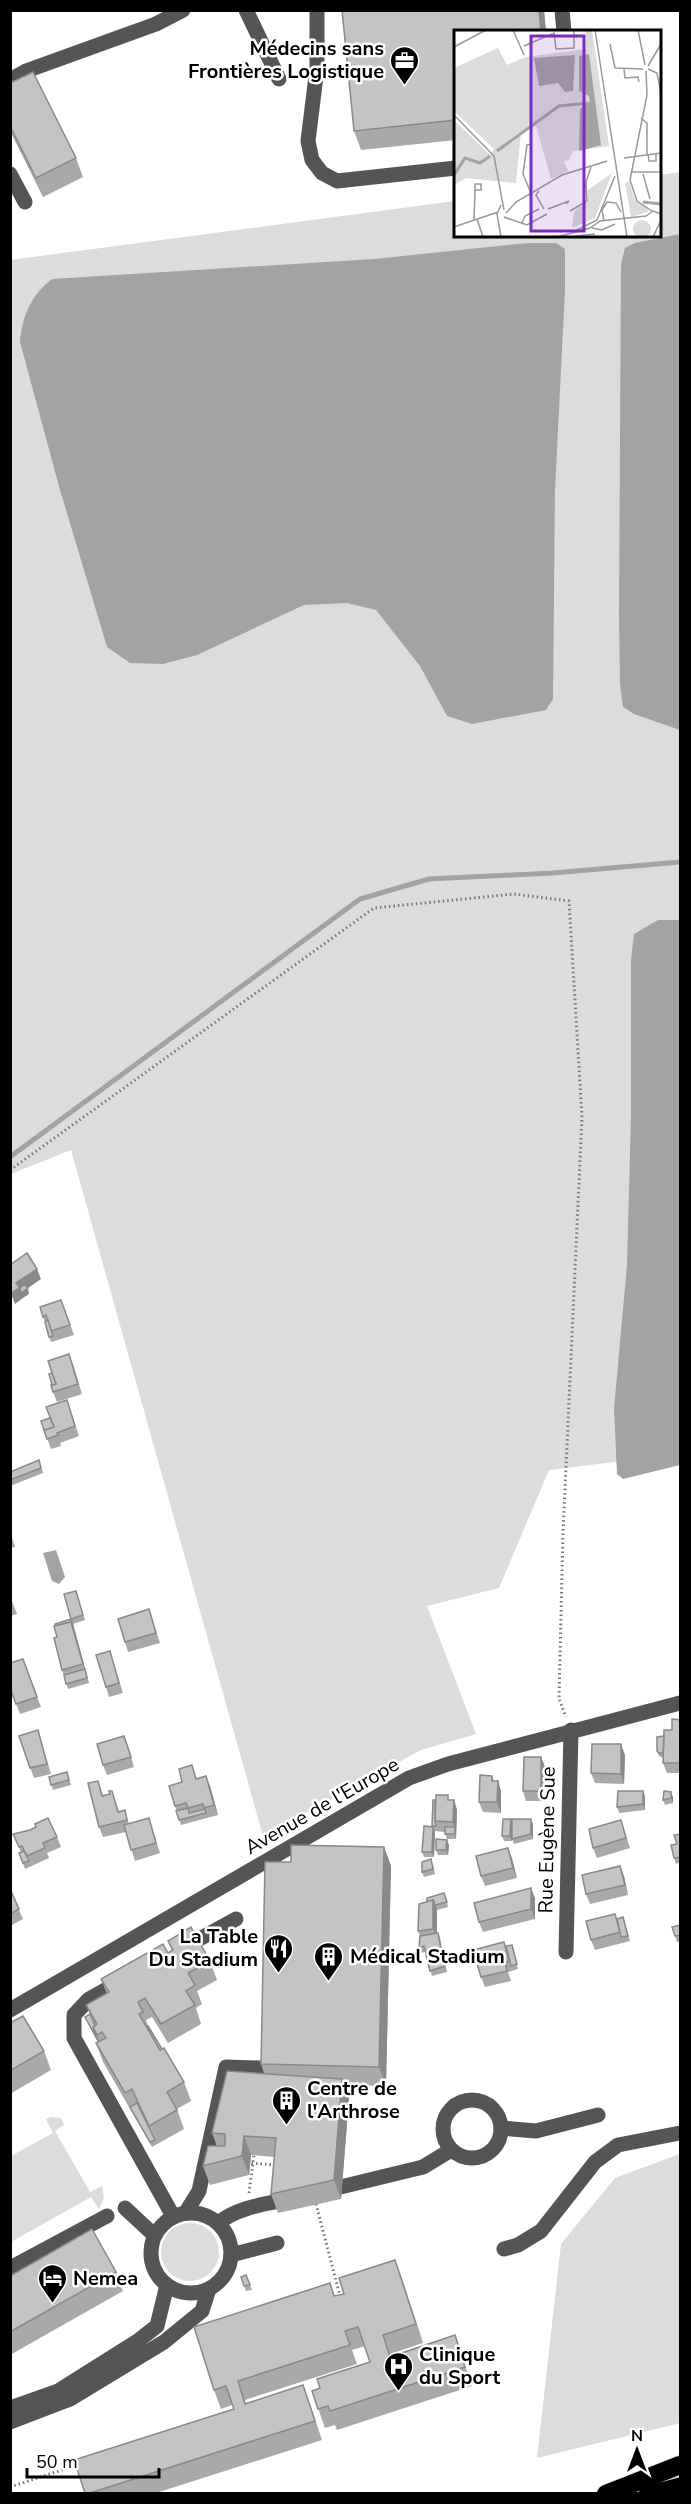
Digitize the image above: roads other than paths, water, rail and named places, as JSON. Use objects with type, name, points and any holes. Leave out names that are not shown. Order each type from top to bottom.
[{"type":"highway","points":[[606,2493],[681,2465]]},
{"type":"main road","points":[[646,2493],[681,2485]]},
{"type":"street","points":[[12,76],[156,24],[183,10]]},
{"type":"street","points":[[246,10],[279,79]]},
{"type":"street","points":[[317,10],[317,69],[308,141],[312,160],[322,173],[336,181],[454,168]]},
{"type":"street","points":[[562,10],[564,30]]},
{"type":"street","points":[[10,174],[25,202]]},
{"type":"street","name":"Avenue de l'Europe","points":[[10,2010],[409,1778],[448,1764],[681,1702]]},
{"type":"street","name":"Rue Eugène Sue","points":[[566,1952],[571,1730]]},
{"type":"street","points":[[162,1959],[236,1919]]},
{"type":"street","points":[[142,1970],[89,1999],[74,2015],[72,2024],[74,2038],[180,2214]]},
{"type":"street","points":[[180,2214],[200,2213],[218,2223],[227,2234],[231,2255],[228,2269],[220,2281],[198,2293],[183,2293],[167,2285],[153,2269],[150,2249],[154,2235],[162,2224],[180,2214],[199,2191],[226,2067],[260,2068]]},
{"type":"street","points":[[471,2100],[488,2105],[499,2119],[501,2128],[497,2145],[483,2156],[466,2158],[451,2150],[443,2132],[443,2123],[453,2107],[471,2100]]},
{"type":"street","points":[[501,2128],[536,2131],[598,2115]]},
{"type":"street","points":[[504,2249],[518,2245],[541,2230],[595,2163],[618,2145],[681,2133]]},
{"type":"street","points":[[218,2223],[231,2213],[243,2209],[423,2167],[451,2150]]},
{"type":"street","points":[[125,2208],[154,2235]]},
{"type":"street","points":[[10,2268],[107,2216]]},
{"type":"street","points":[[231,2255],[277,2243]]},
{"type":"street","points":[[10,2408],[58,2391],[139,2340],[157,2326],[167,2285]]},
{"type":"street","points":[[10,2422],[70,2399],[164,2342],[202,2311],[209,2289]]},
{"type":"waterway","points":[[10,1157],[360,899],[429,879],[553,873],[680,862]]},
{"type":"place","name":"Médecins sans Frontières Logistique","points":[[405,86]]},
{"type":"place","name":"La Table Du Stadium","points":[[279,1974]]},
{"type":"place","name":"Médical Stadium","points":[[329,1982]]},
{"type":"place","name":"Centre de l'Arthrose","points":[[286,2126]]},
{"type":"place","name":"Nemea","points":[[52,2304]]},
{"type":"place","name":"Clinique du Sport","points":[[398,2392]]}]
